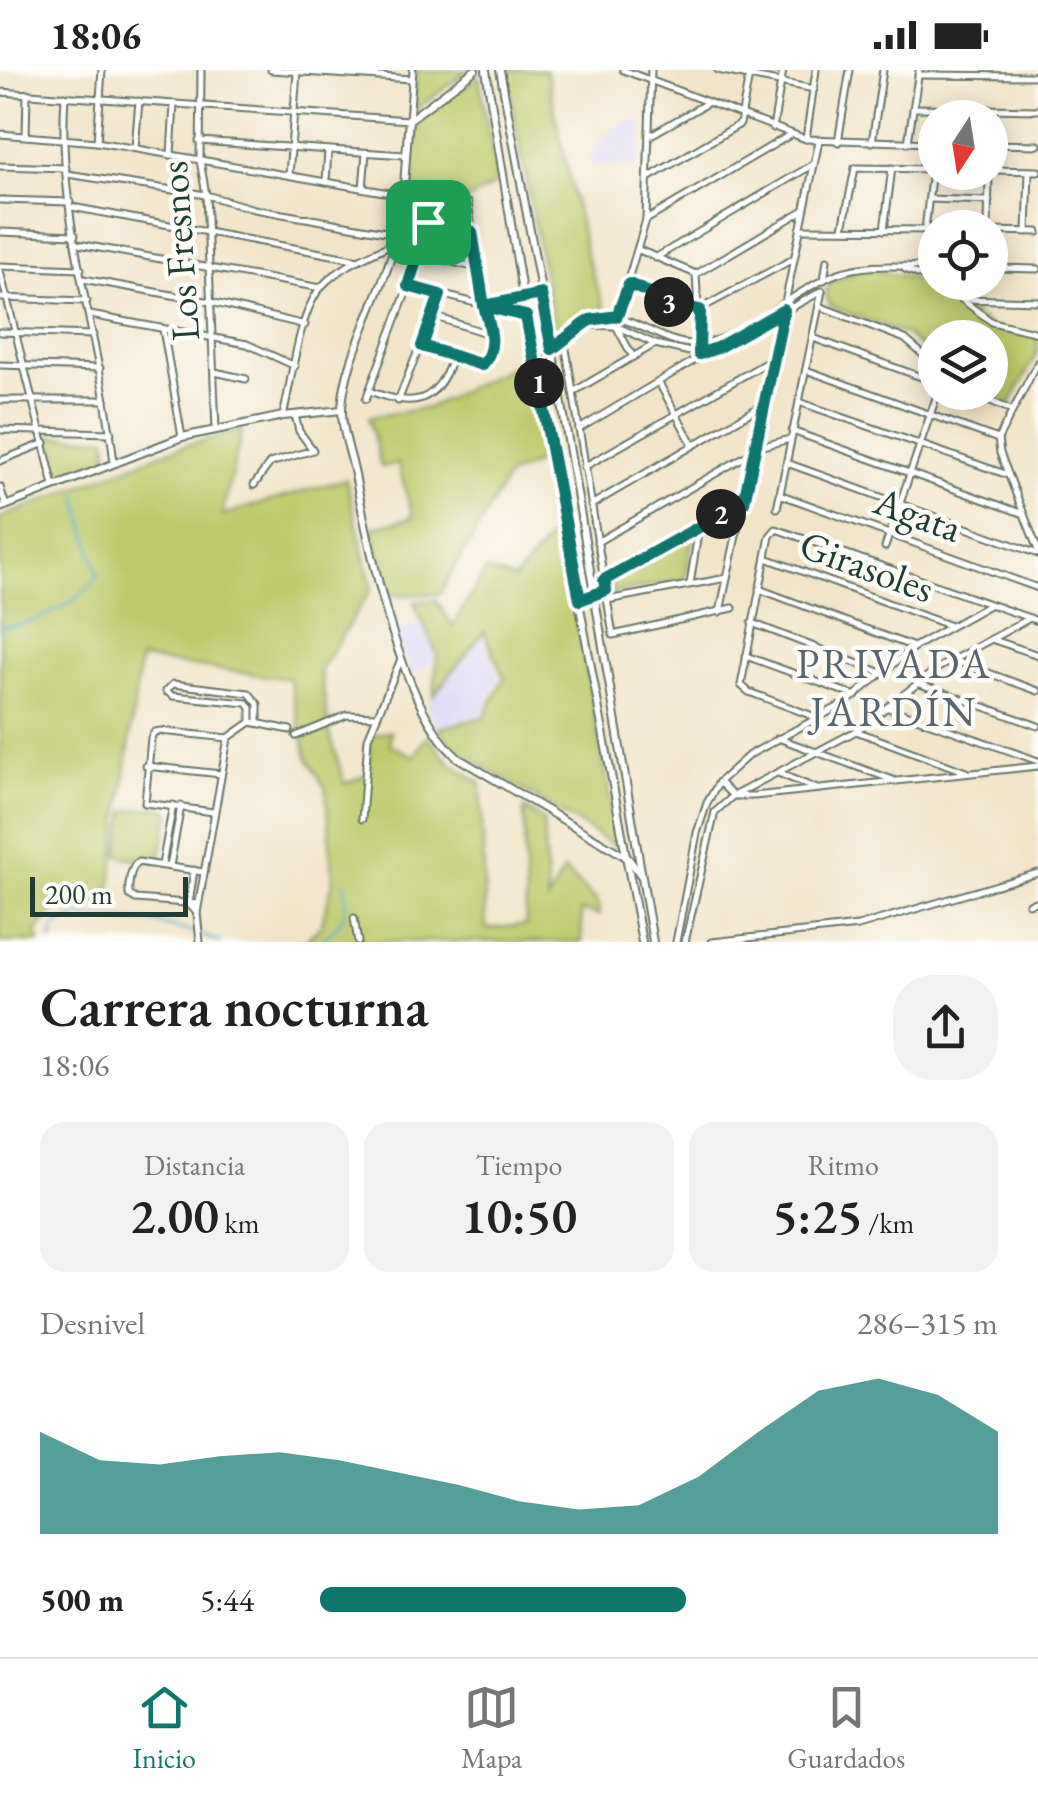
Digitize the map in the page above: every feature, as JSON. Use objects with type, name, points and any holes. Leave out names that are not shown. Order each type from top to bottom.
[{"type":"street","points":[[97,142],[102,70]]},
{"type":"street","name":"Los Fresnos","points":[[201,70],[200,160],[206,195],[216,429]]},
{"type":"street","points":[[272,70],[366,73],[412,79]]},
{"type":"street","points":[[413,70],[397,238],[351,366],[342,410],[379,587],[402,656],[448,750],[628,858],[642,877]]},
{"type":"street","points":[[0,92],[409,120],[475,70]]},
{"type":"street","points":[[486,70],[526,316],[642,942]]},
{"type":"street","points":[[500,70],[595,594],[653,942]]},
{"type":"street","points":[[624,70],[791,135],[838,142],[918,143]]},
{"type":"street","points":[[633,357],[616,326],[646,220],[651,70]]},
{"type":"street","points":[[718,70],[814,89]]},
{"type":"street","points":[[774,128],[783,70]]},
{"type":"street","points":[[806,138],[816,70]]},
{"type":"street","points":[[838,142],[850,70]]},
{"type":"street","points":[[872,142],[883,70]]},
{"type":"street","points":[[289,176],[297,72]]},
{"type":"street","points":[[908,143],[919,72],[1038,76]]},
{"type":"street","points":[[648,178],[737,126],[743,116],[750,74]]},
{"type":"street","points":[[26,135],[27,94]]},
{"type":"street","points":[[65,96],[62,137],[70,205],[114,462]]},
{"type":"street","points":[[135,148],[139,101]]},
{"type":"street","points":[[648,136],[708,102]]},
{"type":"street","points":[[171,155],[174,104]]},
{"type":"street","points":[[913,108],[1038,110]]},
{"type":"street","points":[[0,134],[97,142],[401,195]]},
{"type":"street","points":[[646,220],[791,135]]},
{"type":"street","points":[[720,612],[819,140]]},
{"type":"street","points":[[200,141],[406,155]]},
{"type":"street","points":[[1008,144],[1038,145]]},
{"type":"street","points":[[326,182],[328,150]]},
{"type":"street","points":[[362,188],[366,152]]},
{"type":"street","points":[[655,258],[814,164]]},
{"type":"street","points":[[0,166],[66,171],[206,195],[254,209],[397,238]]},
{"type":"street","points":[[884,230],[892,168]]},
{"type":"street","points":[[842,228],[853,169],[918,169]]},
{"type":"street","points":[[1027,232],[1029,170]]},
{"type":"street","points":[[1008,171],[1038,171]]},
{"type":"street","points":[[928,210],[930,190]]},
{"type":"street","points":[[988,210],[989,190]]},
{"type":"street","points":[[508,198],[522,195]]},
{"type":"street","points":[[929,199],[988,201]]},
{"type":"street","points":[[0,200],[70,205],[359,260]]},
{"type":"street","points":[[422,346],[482,365],[491,351],[492,335],[468,203]]},
{"type":"street","points":[[696,274],[804,210]]},
{"type":"street","points":[[418,219],[472,232]]},
{"type":"street","points":[[366,399],[428,222]]},
{"type":"street","points":[[800,229],[918,230]]},
{"type":"street","points":[[1008,231],[1038,232]]},
{"type":"street","points":[[0,232],[75,235]]},
{"type":"street","points":[[283,416],[305,325],[321,288],[397,238]]},
{"type":"street","points":[[77,244],[321,288]]},
{"type":"street","points":[[638,250],[696,274]]},
{"type":"street","points":[[418,254],[477,268]]},
{"type":"street","points":[[629,284],[677,305],[700,310],[794,258]]},
{"type":"street","points":[[776,508],[827,260]]},
{"type":"street","points":[[897,267],[918,275]]},
{"type":"street","points":[[539,379],[552,349],[596,318],[617,316],[662,338],[700,344],[723,338],[824,279],[856,268],[918,267]]},
{"type":"street","points":[[54,486],[0,268],[81,269]]},
{"type":"street","points":[[1008,268],[1038,269]]},
{"type":"street","points":[[521,274],[530,290],[540,290]]},
{"type":"street","points":[[696,274],[699,354]]},
{"type":"street","points":[[83,279],[211,302],[305,325]]},
{"type":"street","points":[[408,286],[526,316]]},
{"type":"street","points":[[487,307],[540,290]]},
{"type":"street","points":[[578,430],[690,364],[699,354],[822,291]]},
{"type":"street","points":[[398,401],[440,295]]},
{"type":"street","points":[[0,298],[87,301]]},
{"type":"street","points":[[962,300],[992,322],[1038,334]]},
{"type":"street","points":[[1008,300],[1038,300]]},
{"type":"street","points":[[820,306],[905,340],[918,351]]},
{"type":"street","points":[[89,315],[257,347],[295,366]]},
{"type":"street","points":[[432,316],[492,335]]},
{"type":"street","points":[[581,325],[616,326],[656,344],[699,354]]},
{"type":"street","points":[[163,329],[182,437]]},
{"type":"street","points":[[531,338],[548,330]]},
{"type":"street","points":[[0,332],[92,335]]},
{"type":"street","points":[[564,337],[613,634],[733,608]]},
{"type":"street","points":[[531,338],[552,349]]},
{"type":"street","points":[[813,338],[918,376]]},
{"type":"street","points":[[573,392],[656,344]]},
{"type":"street","points":[[369,390],[398,401],[412,401],[435,392],[442,385],[453,357]]},
{"type":"street","points":[[584,467],[772,360]]},
{"type":"street","points":[[1038,362],[998,439],[1038,552]]},
{"type":"street","points":[[0,365],[100,368]]},
{"type":"street","points":[[806,370],[998,439]]},
{"type":"street","points":[[214,372],[246,379]]},
{"type":"street","points":[[659,383],[693,445]]},
{"type":"street","points":[[0,400],[106,400]]},
{"type":"street","points":[[799,402],[1008,474]]},
{"type":"street","points":[[591,504],[762,405]]},
{"type":"street","points":[[1008,408],[1012,410]]},
{"type":"street","points":[[0,488],[3,507],[182,437],[283,416],[342,410]]},
{"type":"street","points":[[885,547],[931,410]]},
{"type":"street","points":[[254,484],[270,463],[313,450],[299,431],[294,415]]},
{"type":"street","points":[[0,430],[111,433]]},
{"type":"street","points":[[792,431],[1024,514]]},
{"type":"street","points":[[597,542],[772,442],[790,439]]},
{"type":"street","points":[[0,462],[45,442]]},
{"type":"street","points":[[787,463],[1038,552]]},
{"type":"street","name":"Agata","points":[[780,494],[1038,588]]},
{"type":"street","points":[[604,580],[744,502]]},
{"type":"street","points":[[1029,526],[1038,523]]},
{"type":"street","points":[[690,584],[700,525]]},
{"type":"street","points":[[818,718],[742,688],[740,681],[774,530],[1038,620]]},
{"type":"street","name":"Girasoles","points":[[766,558],[948,625]]},
{"type":"street","points":[[607,600],[727,578]]},
{"type":"street","points":[[759,588],[914,648]]},
{"type":"street","points":[[580,600],[606,590]]},
{"type":"street","points":[[676,942],[697,833],[719,782],[749,755],[856,696],[914,648],[990,604]]},
{"type":"street","points":[[685,942],[715,812],[733,796],[856,731],[953,660],[1030,618]]},
{"type":"street","points":[[752,622],[882,673]]},
{"type":"street","points":[[992,640],[1038,655]]},
{"type":"street","points":[[362,819],[368,738],[402,656]]},
{"type":"street","points":[[746,656],[856,696]]},
{"type":"street","points":[[953,660],[1038,691]]},
{"type":"street","points":[[918,683],[1038,726]]},
{"type":"street","points":[[254,706],[242,701],[173,696],[166,691],[173,684],[246,692],[252,695],[254,706],[255,722]]},
{"type":"street","points":[[888,708],[1038,764]]},
{"type":"street","points":[[296,736],[346,715],[377,716]]},
{"type":"street","points":[[213,812],[144,801],[146,766],[154,732],[228,738],[255,722],[290,730]]},
{"type":"street","points":[[856,731],[969,773]]},
{"type":"street","points":[[200,942],[198,904],[228,738]]},
{"type":"street","points":[[778,738],[894,781]]},
{"type":"street","points":[[719,782],[733,796],[820,790],[1038,764]]},
{"type":"street","points":[[146,766],[221,774]]},
{"type":"street","points":[[778,773],[820,790]]},
{"type":"street","points":[[166,866],[177,805]]},
{"type":"street","points":[[198,904],[136,899],[130,895],[134,864],[203,872]]},
{"type":"street","points":[[194,870],[189,904],[197,916]]},
{"type":"street","points":[[712,942],[858,926],[1038,873]]},
{"type":"street","points":[[1029,904],[1038,901]]},
{"type":"street","points":[[354,918],[358,942]]},
{"type":"shaded area","points":[[641,119],[640,164],[591,166],[593,150],[607,133],[619,124]]},
{"type":"shaded area","points":[[422,622],[435,657],[411,675],[395,631]]},
{"type":"shaded area","points":[[483,638],[499,678],[482,714],[437,727],[427,705]]},
{"type":"green space","points":[[417,70],[469,70],[414,111]]},
{"type":"green space","points":[[506,70],[546,70],[587,259],[605,309],[554,331]]},
{"type":"green space","points":[[479,76],[497,183],[450,210],[410,200],[416,122]]},
{"type":"green space","points":[[869,269],[918,279],[918,300],[953,300],[980,320],[918,320],[918,345],[906,335],[830,306],[825,292],[834,280]]},
{"type":"green space","points":[[1008,332],[1038,337],[1038,351],[1010,405]]},
{"type":"green space","points":[[526,359],[547,458],[508,476],[440,594],[387,595],[372,528],[413,517],[398,464],[381,467],[369,417],[428,408]]},
{"type":"green space","points":[[242,430],[222,515],[346,479],[372,588],[320,670],[330,735],[345,784],[369,773],[370,736],[391,731],[390,745],[414,756],[427,736],[451,764],[481,783],[486,929],[526,925],[524,809],[543,820],[548,901],[564,870],[598,902],[599,915],[581,911],[582,942],[304,942],[321,926],[333,882],[326,789],[307,757],[289,679],[140,659],[109,904],[56,908],[36,932],[40,942],[0,942],[0,518],[170,450]]},
{"type":"green space","points":[[49,436],[107,438],[108,460],[60,479]]},
{"type":"green space","points":[[559,526],[620,849],[453,748],[439,728],[484,717],[504,678],[484,632],[434,695],[437,655],[414,602],[436,600],[453,626],[486,570],[514,580]]},
{"type":"green space","points":[[694,532],[685,579],[612,594],[611,580]]},
{"type":"green space","points":[[159,807],[170,814],[159,862],[118,856],[126,811]]},
{"type":"waterway","points":[[0,627],[55,612],[80,595],[98,575],[77,495]]},
{"type":"waterway","points":[[320,942],[346,909],[344,882]]},
{"type":"waterway","points":[[52,942],[53,930],[62,921],[80,916],[157,923],[195,933]]},
{"type":"waterway","points":[[203,936],[220,942]]},
{"type":"district","name":"PRIVADA JARDÍN","points":[[894,687]]},
{"type":"route","points":[[428,222],[408,286],[440,295],[422,346],[482,365],[489,358],[492,335],[484,306],[526,316],[580,600],[606,590],[604,580],[744,502],[784,310],[699,354],[700,310],[677,305],[629,284],[617,316],[590,320],[552,349],[541,294],[484,306],[472,232],[428,222]]}]
